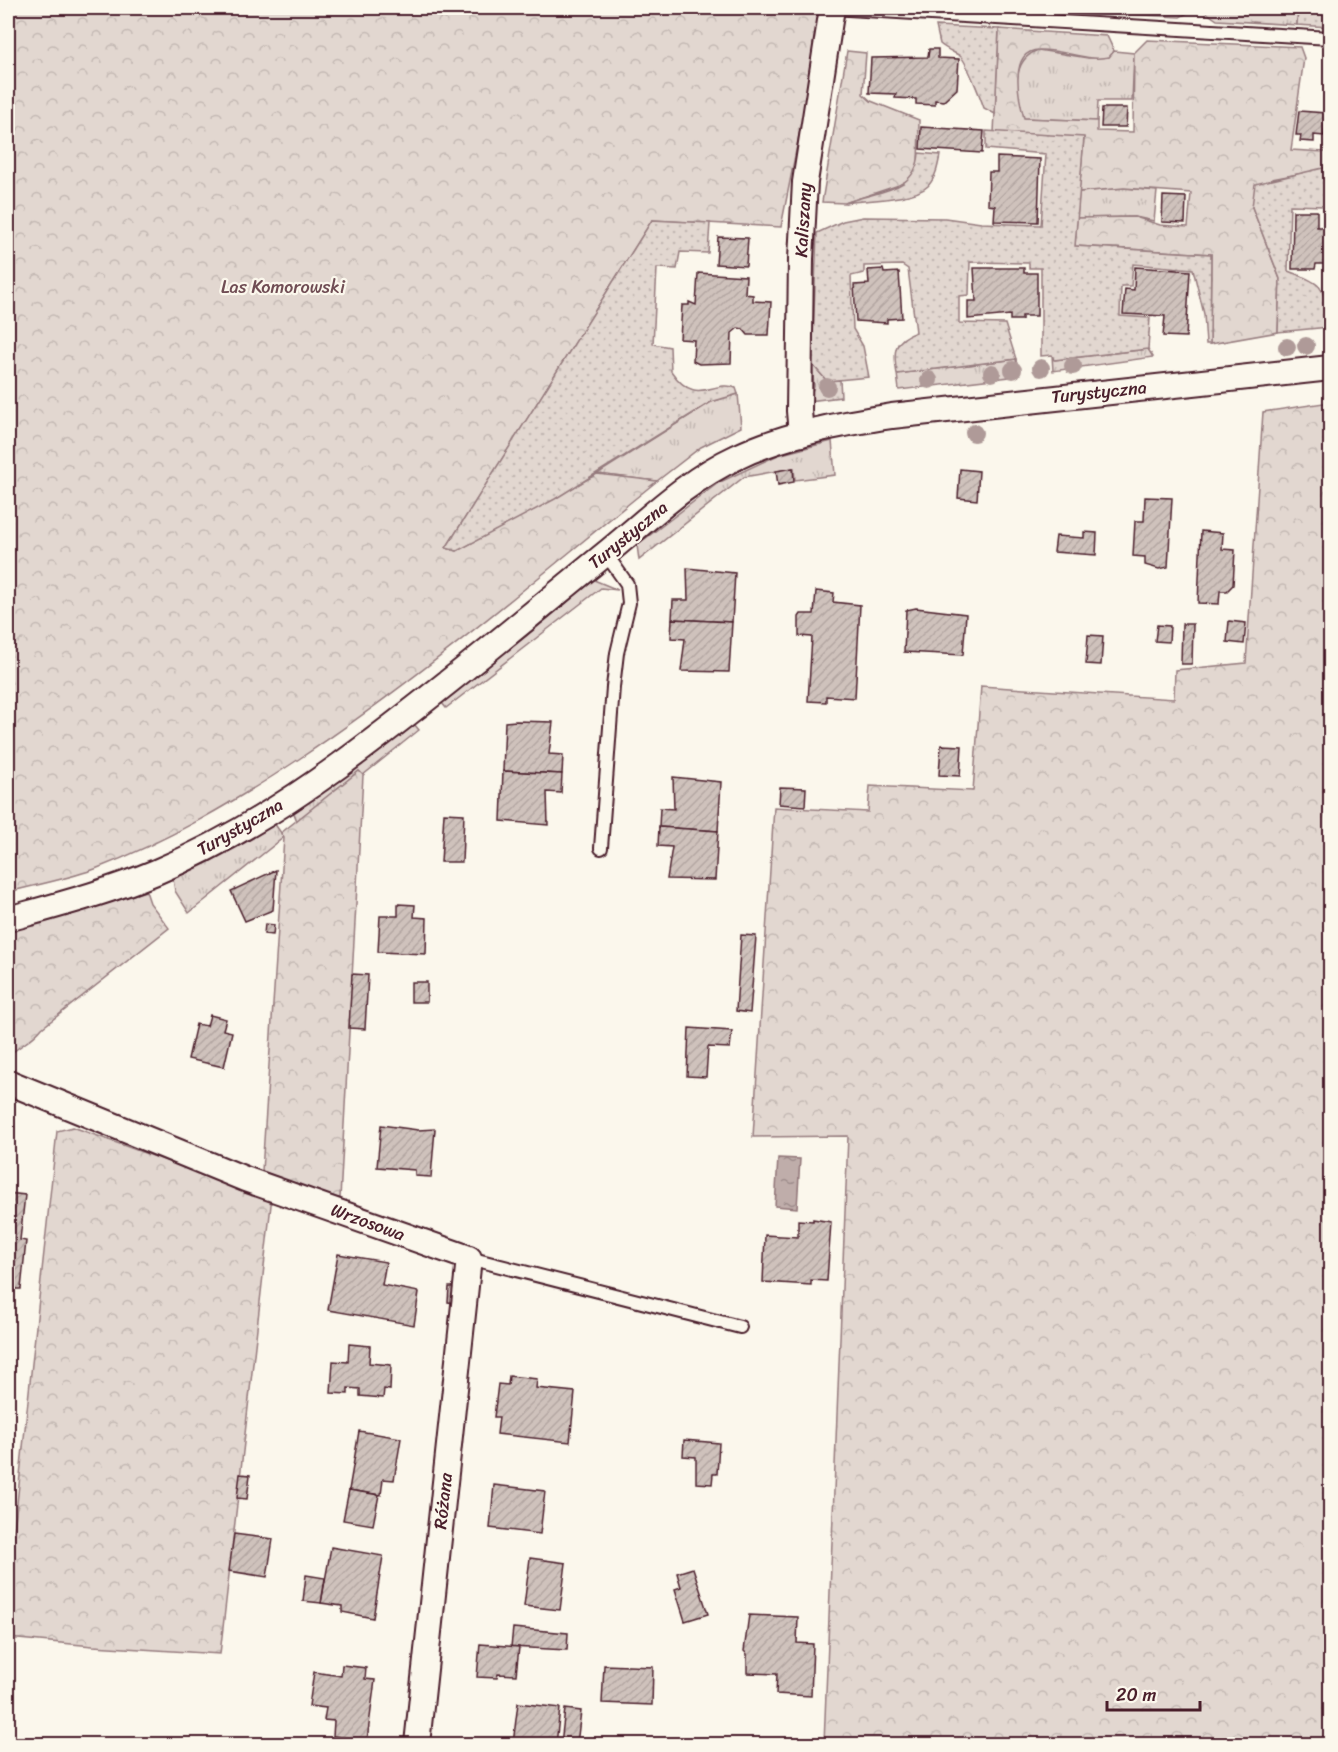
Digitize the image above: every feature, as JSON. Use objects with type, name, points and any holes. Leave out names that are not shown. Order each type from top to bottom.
[{"type":"street","name":"Kaliszany","points":[[801,434],[799,411],[802,222],[810,138],[832,8]]},
{"type":"street","name":"Turystyczna","points":[[8,919],[70,902],[154,873],[228,835],[338,766],[703,476],[757,448],[801,434],[883,418],[961,407],[1330,368]]},
{"type":"street","name":"Wrzosowa","points":[[8,1082],[245,1179],[469,1258]]},
{"type":"street","name":"Różana","points":[[417,1744],[469,1258]]},
{"type":"lane","points":[[832,8],[1330,38]]},
{"type":"lane","points":[[601,848],[613,687],[617,653],[629,603],[627,584],[606,554]]},
{"type":"lane","name":"Wrzosowa","points":[[469,1258],[740,1326]]},
{"type":"green space","name":"Las Komorowski","points":[[8,8],[824,8],[781,227],[652,220],[446,548],[457,551],[597,474],[657,481],[437,659],[346,727],[275,775],[200,820],[122,858],[74,876],[8,892]]},
{"type":"green space","points":[[1013,8],[1197,8],[1180,17]]},
{"type":"green space","points":[[1200,8],[1298,8],[1297,25],[1217,20]]},
{"type":"green space","points":[[1298,8],[1330,8],[1330,27],[1297,25]]},
{"type":"green space","points":[[936,26],[999,29],[995,114],[984,108],[963,59],[940,44]]},
{"type":"green space","points":[[999,29],[1107,36],[1114,51],[1109,57],[1091,58],[1039,50],[1029,52],[1019,67],[1018,89],[1024,118],[1097,121],[1097,131],[1133,132],[1134,53],[1147,40],[1300,47],[1304,58],[1291,150],[1325,152],[1330,56],[1330,168],[1272,179],[1252,207],[1280,279],[1278,332],[1210,344],[1211,254],[1075,246],[1077,218],[1135,217],[1160,225],[1188,227],[1191,193],[1124,188],[1079,192],[1084,138],[994,133]]},
{"type":"green space","points":[[1038,50],[1088,58],[1109,57],[1114,51],[1134,53],[1132,101],[1098,101],[1097,121],[1023,118],[1017,79],[1023,62]]},
{"type":"green space","points":[[847,51],[866,53],[863,94],[871,101],[919,120],[918,168],[910,179],[899,185],[845,203],[822,202]]},
{"type":"green space","points":[[986,131],[1084,137],[1075,246],[1211,254],[1210,344],[1206,344],[1204,314],[1193,269],[1133,264],[1131,286],[1121,286],[1120,316],[1150,318],[1148,349],[1054,360],[1052,355],[1041,356],[1041,268],[1029,268],[1029,263],[970,262],[969,295],[959,296],[959,323],[1005,324],[1016,359],[897,374],[896,348],[908,335],[916,332],[908,269],[902,265],[864,266],[864,273],[851,276],[853,329],[863,346],[869,377],[827,381],[812,364],[817,233],[843,221],[863,217],[945,218],[981,223],[1041,225],[1046,154],[986,149]]},
{"type":"green space","points":[[919,153],[940,155],[933,179],[921,191],[889,199],[845,203],[902,183],[911,176]]},
{"type":"green space","points":[[1330,168],[1330,217],[1325,217],[1325,206],[1290,205],[1288,271],[1310,280],[1321,289],[1326,303],[1329,327],[1278,332],[1280,279],[1252,207],[1255,184]]},
{"type":"green space","points":[[1124,188],[1157,191],[1154,221],[1135,217],[1077,218],[1079,192]]},
{"type":"green space","points":[[652,220],[710,223],[708,253],[680,252],[677,269],[657,268],[653,344],[670,347],[671,371],[680,382],[689,388],[705,390],[728,386],[736,388],[738,394],[711,402],[555,499],[457,551],[446,548]]},
{"type":"green space","points":[[1148,349],[1153,357],[1053,371],[1052,355],[1055,360]]},
{"type":"green space","points":[[1016,359],[1018,376],[899,390],[897,374]]},
{"type":"green space","points":[[812,364],[827,381],[840,380],[841,397],[808,401],[814,387]]},
{"type":"green space","points":[[738,394],[741,427],[701,447],[657,481],[597,474],[711,402]]},
{"type":"green space","points":[[1330,402],[1330,1744],[824,1744],[848,1136],[753,1137],[774,807],[868,812],[870,786],[973,791],[981,686],[1174,699],[1175,670],[1246,663],[1263,412]]},
{"type":"green space","points":[[832,441],[835,475],[795,480],[794,468],[744,477],[639,560],[637,545],[718,483],[778,455]]},
{"type":"green space","points":[[594,580],[618,590],[601,588],[446,708],[442,703]]},
{"type":"green space","points":[[414,724],[419,730],[363,775],[359,771],[297,821],[293,811],[355,770]]},
{"type":"green space","points":[[359,771],[363,775],[340,1198],[334,1199],[262,1171],[284,838],[281,833]]},
{"type":"green space","points":[[274,823],[284,837],[189,913],[175,891],[173,879]]},
{"type":"green space","points":[[146,891],[150,903],[169,928],[8,1056],[8,932]]},
{"type":"green space","points":[[73,1127],[241,1188],[272,1196],[220,1654],[8,1638],[8,1587],[57,1131]]},
{"type":"water","points":[[778,1158],[800,1159],[797,1208],[775,1206]]},
{"type":"building","points":[[929,49],[938,49],[938,58],[959,59],[957,89],[944,101],[935,100],[935,105],[916,104],[916,99],[895,98],[896,94],[869,93],[871,58],[928,57]]},
{"type":"building","points":[[1102,108],[1127,108],[1126,127],[1101,127]]},
{"type":"building","points":[[1299,111],[1326,113],[1324,136],[1314,135],[1314,142],[1300,141],[1301,135],[1296,135]]},
{"type":"building","points":[[921,127],[984,131],[982,153],[920,149]]},
{"type":"building","points":[[997,157],[1040,159],[1038,222],[994,221],[995,206],[988,205],[989,172],[997,172]]},
{"type":"building","points":[[1163,196],[1186,197],[1185,223],[1162,222]]},
{"type":"building","points":[[1293,211],[1317,211],[1317,227],[1329,227],[1330,223],[1330,285],[1327,285],[1328,264],[1316,264],[1315,269],[1292,269]]},
{"type":"building","points":[[718,237],[748,238],[746,266],[716,264]]},
{"type":"building","points":[[1135,267],[1190,271],[1186,337],[1163,336],[1165,316],[1123,314],[1125,289],[1134,290]]},
{"type":"building","points":[[974,268],[1024,268],[1024,273],[1037,273],[1037,316],[1022,316],[1022,320],[1010,320],[1010,315],[968,319],[968,301],[976,301]]},
{"type":"building","points":[[883,269],[884,273],[899,272],[902,318],[887,319],[887,323],[856,321],[854,285],[869,284],[868,270]]},
{"type":"building","points":[[698,273],[746,276],[745,294],[753,295],[753,301],[771,302],[769,335],[748,335],[743,329],[738,328],[732,333],[731,363],[699,364],[693,361],[694,340],[680,339],[682,305],[689,305],[689,302],[696,305]]},
{"type":"building","points":[[793,468],[794,482],[778,485],[776,471]]},
{"type":"building","points":[[960,469],[979,471],[977,500],[958,498]]},
{"type":"building","points":[[1145,497],[1172,498],[1168,567],[1159,569],[1145,565],[1145,557],[1133,556],[1135,521],[1144,521]]},
{"type":"building","points":[[1201,531],[1223,533],[1222,549],[1235,550],[1233,585],[1227,591],[1220,591],[1219,604],[1198,603]]},
{"type":"building","points":[[1084,532],[1097,533],[1096,555],[1054,552],[1056,536],[1084,538]]},
{"type":"building","points":[[687,568],[735,573],[732,622],[672,619],[673,600],[688,600]]},
{"type":"building","points":[[816,591],[834,593],[833,602],[860,605],[855,698],[826,696],[826,702],[808,701],[812,637],[799,636],[799,617],[801,614],[814,614]]},
{"type":"building","points":[[916,608],[966,614],[963,655],[904,652],[906,610]]},
{"type":"building","points":[[672,619],[732,622],[729,672],[681,671],[685,639],[671,638]]},
{"type":"building","points":[[1229,621],[1246,623],[1244,644],[1227,642]]},
{"type":"building","points":[[1182,624],[1193,624],[1192,664],[1181,664]]},
{"type":"building","points":[[1157,625],[1170,626],[1169,642],[1155,641]]},
{"type":"building","points":[[1088,635],[1103,636],[1101,665],[1086,664]]},
{"type":"building","points":[[505,722],[553,722],[549,754],[563,755],[562,774],[503,771]]},
{"type":"building","points":[[941,745],[962,746],[960,776],[939,775]]},
{"type":"building","points":[[503,771],[562,774],[561,793],[547,792],[548,825],[501,821]]},
{"type":"building","points":[[673,777],[721,782],[718,831],[659,827],[660,808],[674,809]]},
{"type":"building","points":[[780,787],[806,788],[805,806],[779,804]]},
{"type":"building","points":[[444,813],[464,814],[462,862],[441,862]]},
{"type":"building","points":[[659,827],[718,831],[715,880],[667,879],[672,847],[658,846]]},
{"type":"building","points":[[276,870],[273,910],[245,921],[231,891]]},
{"type":"building","points":[[398,904],[415,905],[414,917],[427,918],[426,954],[378,952],[380,916],[398,916]]},
{"type":"building","points":[[265,924],[274,925],[273,935],[264,934]]},
{"type":"building","points":[[741,935],[756,936],[750,1013],[736,1011]]},
{"type":"building","points":[[352,974],[368,975],[365,1029],[349,1028]]},
{"type":"building","points":[[411,982],[427,982],[427,1002],[411,1002]]},
{"type":"building","points":[[210,1015],[226,1019],[223,1030],[232,1032],[224,1067],[188,1059],[196,1024],[207,1026]]},
{"type":"building","points":[[689,1028],[732,1031],[730,1048],[708,1047],[706,1077],[687,1076]]},
{"type":"building","points":[[381,1125],[418,1130],[435,1129],[431,1177],[415,1176],[415,1170],[377,1167]]},
{"type":"building","points":[[8,1193],[25,1195],[20,1240],[26,1241],[21,1289],[13,1289],[12,1296],[8,1295]]},
{"type":"building","points":[[813,1219],[831,1222],[827,1281],[811,1280],[811,1285],[763,1282],[765,1235],[798,1237],[798,1220],[813,1221]]},
{"type":"building","points":[[338,1254],[386,1262],[382,1285],[419,1292],[414,1325],[328,1310]]},
{"type":"building","points":[[449,1287],[457,1287],[455,1303],[448,1302]]},
{"type":"building","points":[[349,1344],[370,1346],[369,1363],[391,1365],[390,1390],[384,1389],[383,1398],[360,1396],[360,1389],[348,1388],[348,1394],[331,1393],[333,1361],[348,1362]]},
{"type":"building","points":[[509,1376],[537,1379],[536,1388],[575,1392],[570,1442],[497,1434],[499,1417],[494,1417],[498,1384],[508,1385]]},
{"type":"building","points":[[359,1431],[401,1438],[394,1480],[383,1479],[381,1495],[349,1490]]},
{"type":"building","points":[[684,1440],[719,1443],[717,1474],[713,1474],[712,1484],[696,1483],[696,1457],[683,1456]]},
{"type":"building","points":[[240,1474],[250,1475],[247,1499],[237,1498]]},
{"type":"building","points":[[494,1485],[545,1491],[540,1534],[490,1528]]},
{"type":"building","points":[[349,1490],[379,1495],[373,1525],[343,1520]]},
{"type":"building","points":[[234,1534],[273,1539],[267,1577],[229,1571]]},
{"type":"building","points":[[331,1547],[383,1556],[373,1618],[342,1612],[342,1606],[321,1603]]},
{"type":"building","points":[[530,1558],[566,1563],[560,1610],[524,1606]]},
{"type":"building","points":[[693,1568],[708,1614],[685,1621],[675,1589],[681,1587],[677,1573]]},
{"type":"building","points":[[306,1575],[325,1578],[321,1603],[303,1601]]},
{"type":"building","points":[[749,1615],[798,1617],[797,1643],[813,1644],[811,1696],[776,1694],[777,1674],[747,1673],[747,1654],[744,1651]]},
{"type":"building","points":[[513,1628],[568,1633],[567,1650],[511,1647]]},
{"type":"building","points":[[480,1644],[519,1647],[516,1675],[498,1674],[497,1678],[477,1677]]},
{"type":"building","points":[[342,1665],[366,1668],[365,1679],[375,1680],[367,1740],[333,1736],[334,1721],[324,1720],[326,1708],[309,1706],[314,1672],[341,1676]]},
{"type":"building","points":[[604,1665],[653,1667],[652,1705],[602,1703]]},
{"type":"building","points":[[518,1703],[560,1708],[556,1744],[513,1744]]},
{"type":"building","points":[[565,1709],[581,1711],[577,1744],[561,1744]]}]
